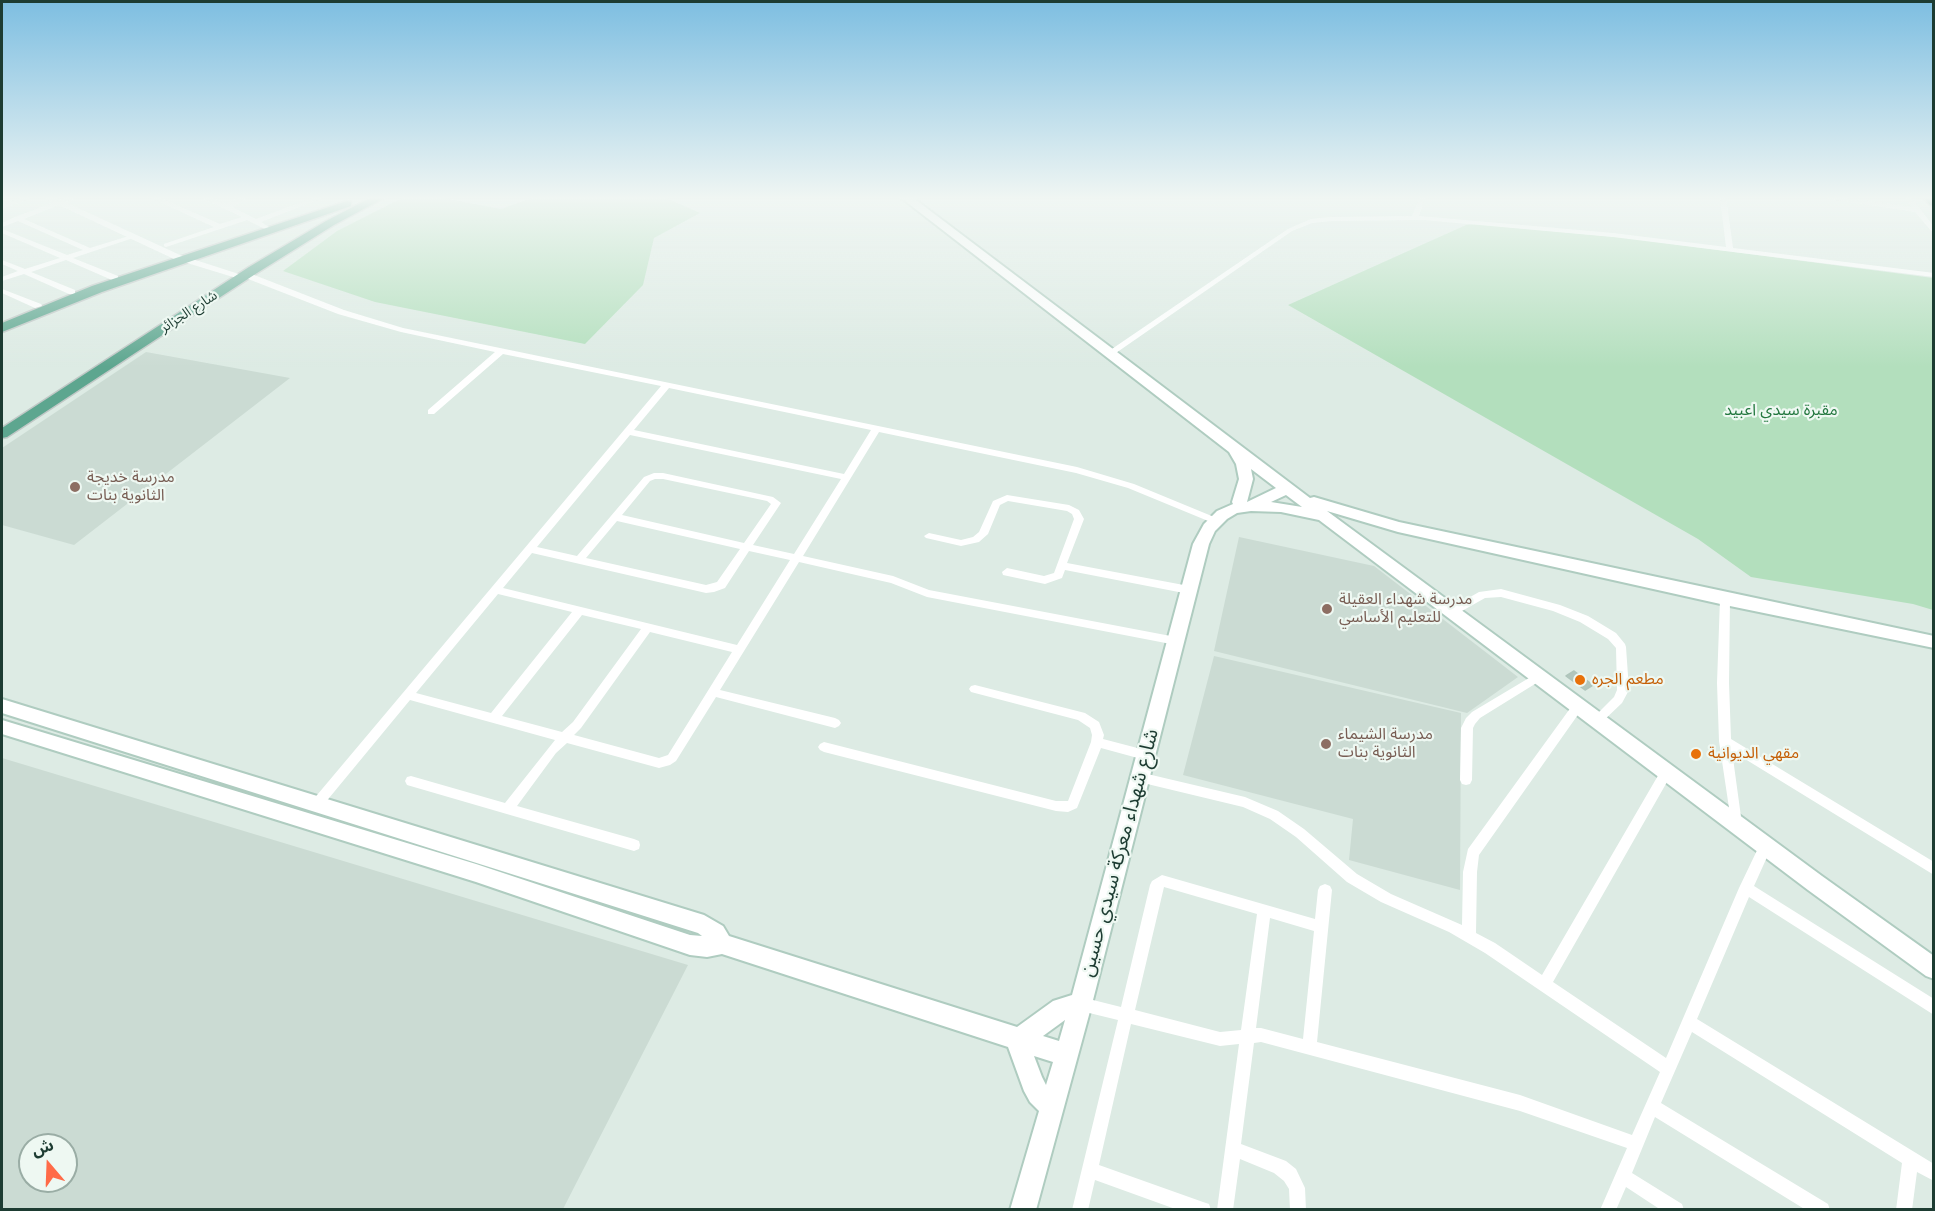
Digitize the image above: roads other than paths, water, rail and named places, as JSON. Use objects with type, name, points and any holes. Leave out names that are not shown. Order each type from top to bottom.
[{"type":"main road","points":[[2,327],[191,254]]},
{"type":"main road","points":[[2,321],[72,292],[195,254]]},
{"type":"main road","name":"شارع الجزائر","points":[[2,434],[278,254]]},
{"type":"main road","name":"شارع الجزائر","points":[[2,424],[280,254]]},
{"type":"main road","points":[[979,254],[1234,449],[1934,969]]},
{"type":"main road","points":[[1234,449],[1243,464],[1246,479],[1240,506],[1293,509],[1337,524]]},
{"type":"main road","name":"شارع شهداء معركة سيدي حسين","points":[[1023,1209],[1081,1004],[1201,544],[1216,521],[1240,506],[1284,485]]},
{"type":"main road","points":[[1301,498],[1398,527],[1725,599],[1934,642]]},
{"type":"main road","points":[[1377,555],[1379,536],[1398,527]]},
{"type":"main road","points":[[2,706],[704,925],[715,933],[722,944]]},
{"type":"main road","points":[[2,727],[476,873],[690,945],[707,947],[722,944],[1066,1055]]},
{"type":"main road","points":[[1017,1041],[1061,1009],[1081,1004]]},
{"type":"main road","points":[[1017,1041],[1032,1083],[1038,1094],[1052,1107]]},
{"type":"street","points":[[52,254],[115,278]]},
{"type":"street","points":[[2,279],[77,254]]},
{"type":"street","points":[[175,254],[370,322],[1097,476],[1166,499],[1216,521]]},
{"type":"street","points":[[179,254],[184,257]]},
{"type":"street","points":[[1110,353],[1256,254]]},
{"type":"street","points":[[1765,254],[1934,275]]},
{"type":"street","points":[[2,262],[72,292]]},
{"type":"street","points":[[2,291],[38,306]]},
{"type":"street","points":[[2,301],[14,296]]},
{"type":"street","points":[[431,412],[501,351]]},
{"type":"street","points":[[316,805],[666,386]]},
{"type":"street","points":[[407,695],[663,764],[672,758],[877,428]]},
{"type":"street","points":[[628,432],[846,477]]},
{"type":"street","points":[[530,549],[579,560],[710,589],[721,585],[776,503],[773,500],[657,475],[647,479],[579,560]]},
{"type":"street","points":[[928,536],[961,543],[976,540],[982,534],[996,503],[1008,498],[1069,508],[1076,512],[1079,519],[1058,576],[1049,580],[1007,572]]},
{"type":"street","points":[[615,518],[893,580],[927,593],[1176,641]]},
{"type":"street","points":[[1062,566],[1189,590]]},
{"type":"street","points":[[496,590],[738,649]]},
{"type":"street","points":[[1453,612],[1483,595],[1501,593],[1563,610],[1612,636],[1620,647],[1623,690],[1618,700],[1597,720]]},
{"type":"street","points":[[1725,599],[1723,683],[1725,741],[1736,824]]},
{"type":"street","points":[[494,718],[580,610]]},
{"type":"street","points":[[507,809],[577,725],[648,627]]},
{"type":"street","points":[[1466,780],[1467,728],[1470,721],[1539,676]]},
{"type":"street","points":[[824,747],[1062,808],[1068,807],[1077,800],[1097,742],[1097,730],[1087,718],[975,689]]},
{"type":"street","points":[[712,692],[835,723]]},
{"type":"street","points":[[1469,936],[1470,872],[1473,853],[1578,706]]},
{"type":"street","points":[[1725,741],[1934,869]]},
{"type":"street","points":[[1097,742],[1145,755]]},
{"type":"street","points":[[1544,984],[1667,771]]},
{"type":"street","points":[[1139,777],[1245,802],[1260,808],[1300,833],[1352,878],[1404,906],[1469,936],[1669,1069]]},
{"type":"street","points":[[411,781],[634,845]]},
{"type":"street","points":[[1608,1209],[1766,846]]},
{"type":"street","points":[[1080,1209],[1155,887],[1159,883],[1168,882],[1321,927]]},
{"type":"street","points":[[1746,888],[1934,1008]]},
{"type":"street","points":[[1309,1047],[1325,890]]},
{"type":"street","points":[[1225,1209],[1264,910]]},
{"type":"street","points":[[1081,1004],[1220,1039],[1261,1035],[1309,1047],[1520,1103],[1637,1144]]},
{"type":"street","points":[[1689,1022],[1934,1173]]},
{"type":"street","points":[[1653,1107],[1822,1209]]},
{"type":"street","points":[[1233,1148],[1280,1167],[1290,1175],[1297,1188],[1298,1209]]},
{"type":"street","points":[[1904,1209],[1911,1158]]},
{"type":"street","points":[[1089,1170],[1203,1209]]},
{"type":"street","points":[[1623,1176],[1676,1209]]},
{"type":"place","name":"مدرسة خديجة الثانوية بنات","points":[[75,487]]},
{"type":"place","name":"مدرسة شهداء العقيلة للتعليم الأساسي","points":[[1327,609]]},
{"type":"place","name":"مطعم الجره","points":[[1580,680]]},
{"type":"place","name":"مدرسة الشيماء الثانوية بنات","points":[[1326,744]]},
{"type":"place","name":"مقهي الديوانية","points":[[1696,754]]},
{"type":"park label","name":"مقبرة سيدي اعبيد","points":[[1781,411]]}]
